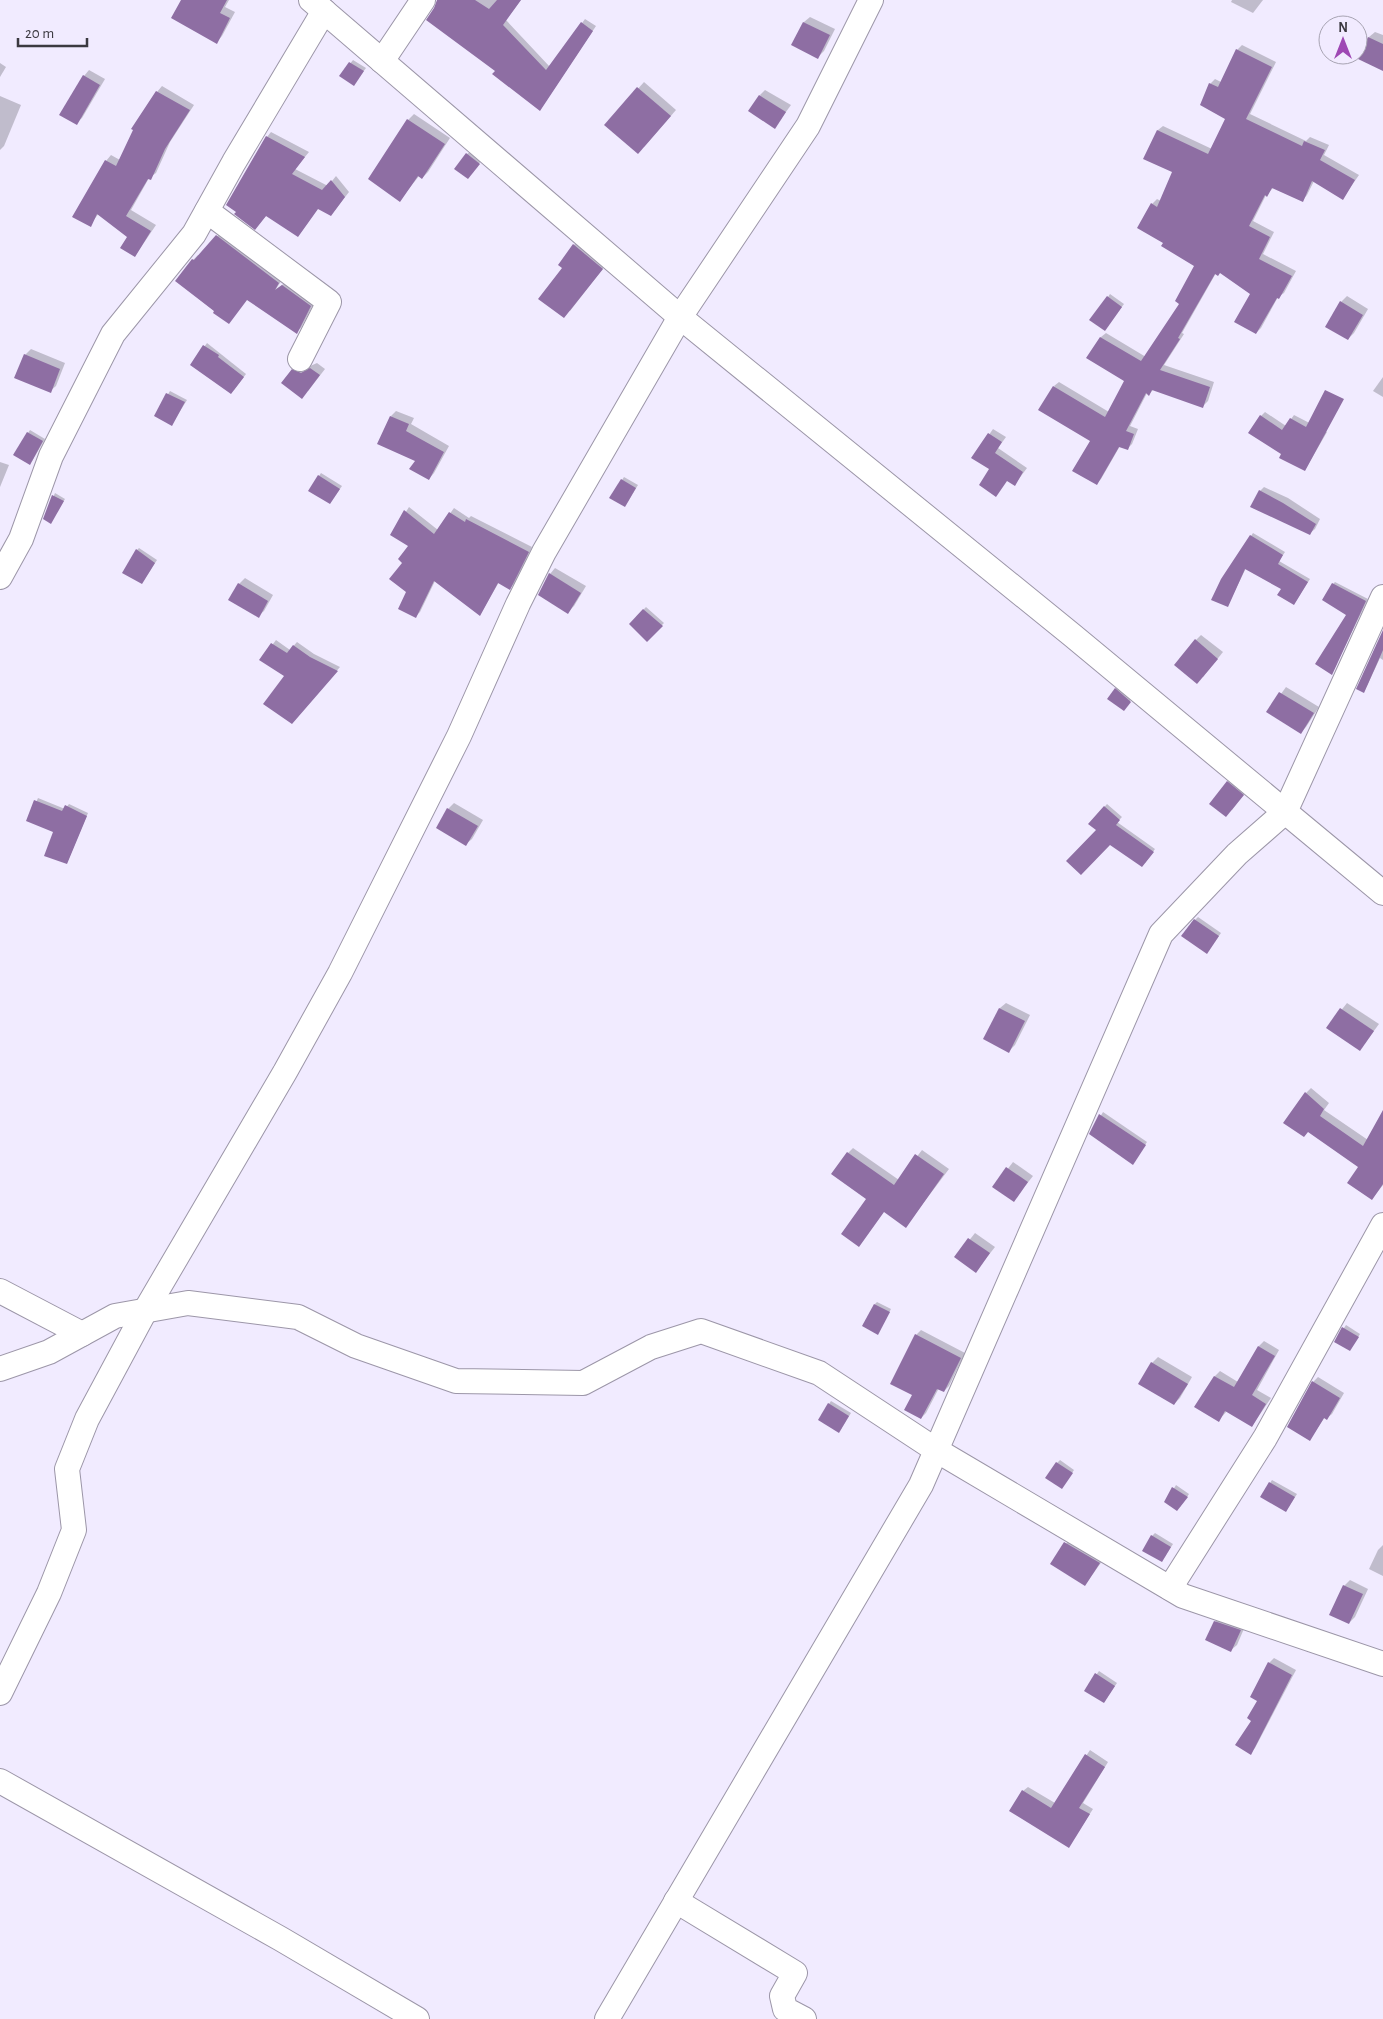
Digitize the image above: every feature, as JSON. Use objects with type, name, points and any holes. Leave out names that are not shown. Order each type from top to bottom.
[{"type":"street","points":[[382,61],[423,0]]},
{"type":"street","points":[[0,1693],[49,1593],[74,1530],[67,1469],[87,1419],[145,1310],[285,1072],[340,973],[459,736],[518,604],[544,552],[680,316],[808,126],[871,0]]},
{"type":"street","points":[[0,577],[20,539],[51,456],[113,334],[194,234],[318,5],[680,316],[1065,628],[1383,893]]},
{"type":"street","points":[[207,211],[329,302],[300,359]]},
{"type":"street","points":[[607,2019],[920,1485],[1161,934],[1238,854],[1285,812],[1383,597]]},
{"type":"street","points":[[1170,1588],[1265,1438],[1383,1225]]},
{"type":"street","points":[[0,1291],[82,1334]]},
{"type":"street","points":[[0,1369],[49,1352],[115,1316],[188,1303],[298,1317],[356,1346],[456,1381],[583,1383],[650,1347],[701,1331],[819,1372],[936,1450],[1183,1596],[1383,1664]]},
{"type":"street","points":[[0,1781],[281,1938],[418,2019]]},
{"type":"street","points":[[676,1901],[795,1973],[782,1996],[785,2009],[804,2019]]},
{"type":"building","points":[[181,0],[227,0],[220,13],[230,18],[217,44],[171,18]]},
{"type":"building","points":[[437,0],[475,0],[489,9],[497,0],[521,0],[503,25],[546,70],[581,22],[593,31],[540,111],[492,74],[495,71],[426,20]]},
{"type":"building","points":[[803,22],[830,35],[818,59],[791,45]]},
{"type":"building","points":[[1368,37],[1383,44],[1383,71],[1368,64]]},
{"type":"building","points":[[1236,49],[1272,67],[1246,119],[1302,146],[1304,141],[1325,150],[1320,160],[1355,180],[1343,200],[1312,181],[1303,202],[1272,188],[1267,197],[1265,195],[1249,226],[1270,237],[1259,259],[1292,276],[1279,299],[1277,298],[1256,334],[1234,322],[1250,294],[1220,273],[1218,276],[1215,274],[1178,338],[1180,339],[1160,370],[1210,387],[1203,408],[1152,390],[1149,396],[1146,393],[1126,431],[1134,434],[1128,450],[1119,447],[1097,485],[1072,471],[1090,441],[1038,410],[1053,386],[1105,417],[1124,381],[1086,358],[1100,337],[1141,361],[1179,304],[1175,301],[1194,266],[1161,246],[1163,243],[1137,228],[1151,203],[1157,207],[1172,172],[1143,159],[1157,130],[1208,154],[1225,119],[1200,105],[1209,83],[1218,87]]},
{"type":"building","points":[[349,62],[364,71],[354,86],[339,76]]},
{"type":"building","points":[[83,75],[100,85],[77,125],[59,115]]},
{"type":"building","points":[[637,87],[671,116],[638,154],[604,125]]},
{"type":"building","points":[[156,91],[190,110],[165,149],[151,180],[148,179],[126,216],[151,231],[135,257],[120,248],[127,237],[97,214],[91,227],[72,217],[105,160],[116,166],[133,130],[131,129]]},
{"type":"building","points":[[759,95],[786,112],[775,129],[748,111]]},
{"type":"building","points":[[407,119],[445,144],[422,179],[418,176],[400,202],[368,179]]},
{"type":"building","points":[[266,136],[305,157],[292,174],[322,190],[331,180],[345,197],[331,216],[318,209],[298,237],[266,216],[255,230],[234,214],[236,212],[226,205]]},
{"type":"building","points":[[466,153],[480,164],[468,179],[454,169]]},
{"type":"building","points":[[216,235],[279,283],[275,290],[282,285],[311,306],[297,334],[247,300],[229,324],[175,281],[192,259],[194,260]]},
{"type":"building","points":[[573,244],[603,269],[564,318],[538,299],[562,268],[558,265]]},
{"type":"building","points":[[1107,296],[1122,307],[1105,331],[1089,320]]},
{"type":"building","points":[[1340,301],[1363,315],[1348,340],[1325,327]]},
{"type":"building","points":[[203,345],[219,355],[218,357],[244,377],[231,394],[190,365]]},
{"type":"building","points":[[24,354],[60,369],[51,393],[14,378]]},
{"type":"building","points":[[310,368],[320,375],[302,399],[281,383],[292,369],[301,373]]},
{"type":"building","points":[[1325,390],[1344,399],[1305,471],[1279,458],[1281,454],[1248,433],[1260,415],[1282,430],[1290,418],[1306,427]]},
{"type":"building","points":[[166,393],[185,402],[172,426],[154,416]]},
{"type":"building","points":[[390,416],[409,424],[406,431],[444,452],[429,480],[409,469],[415,461],[377,444]]},
{"type":"building","points":[[27,432],[43,441],[30,465],[13,455]]},
{"type":"building","points":[[988,433],[1002,442],[995,453],[1023,472],[1015,486],[1007,481],[996,497],[979,485],[989,469],[971,458]]},
{"type":"building","points":[[318,475],[340,489],[330,504],[308,491]]},
{"type":"building","points":[[621,479],[636,488],[625,507],[609,498]]},
{"type":"building","points":[[1259,490],[1316,524],[1310,535],[1250,507]]},
{"type":"building","points":[[52,495],[64,501],[51,524],[43,519]]},
{"type":"building","points":[[404,510],[434,534],[449,512],[465,522],[466,519],[529,552],[510,590],[498,583],[480,616],[434,581],[416,618],[398,609],[406,592],[389,579],[402,563],[398,559],[408,546],[390,535]]},
{"type":"building","points":[[1250,535],[1283,555],[1278,564],[1308,582],[1294,605],[1277,595],[1281,589],[1245,569],[1228,607],[1211,600],[1221,579]]},
{"type":"building","points":[[136,549],[155,563],[142,584],[122,573]]},
{"type":"building","points":[[549,573],[581,593],[568,614],[538,595]]},
{"type":"building","points":[[238,583],[268,601],[259,618],[228,600]]},
{"type":"building","points":[[1332,583],[1366,601],[1332,675],[1315,664],[1346,615],[1322,600]]},
{"type":"building","points":[[643,609],[663,626],[647,642],[629,624]]},
{"type":"building","points":[[1383,630],[1383,650],[1364,693],[1356,689]]},
{"type":"building","points":[[1195,639],[1218,659],[1197,684],[1174,665]]},
{"type":"building","points":[[271,643],[287,653],[293,645],[310,657],[338,671],[292,724],[263,704],[284,676],[259,660]]},
{"type":"building","points":[[1115,688],[1131,702],[1124,711],[1107,699]]},
{"type":"building","points":[[1279,692],[1314,713],[1301,734],[1266,712]]},
{"type":"building","points":[[1227,781],[1244,795],[1226,817],[1209,804]]},
{"type":"building","points":[[34,800],[62,811],[65,805],[87,816],[67,864],[44,856],[53,832],[26,821]]},
{"type":"building","points":[[1104,806],[1120,820],[1116,825],[1154,852],[1142,867],[1110,845],[1081,875],[1066,861],[1096,830],[1088,824]]},
{"type":"building","points":[[447,808],[478,826],[466,846],[436,828]]},
{"type":"building","points":[[1194,919],[1219,936],[1207,954],[1181,936]]},
{"type":"building","points":[[999,1008],[1025,1021],[1009,1053],[983,1039]]},
{"type":"building","points":[[1340,1008],[1374,1031],[1360,1051],[1326,1028]]},
{"type":"building","points":[[1305,1092],[1324,1109],[1320,1116],[1363,1146],[1383,1110],[1383,1184],[1372,1200],[1347,1183],[1358,1167],[1308,1132],[1304,1137],[1283,1123]]},
{"type":"building","points":[[1099,1114],[1146,1145],[1133,1165],[1089,1134]]},
{"type":"building","points":[[847,1152],[894,1185],[915,1154],[944,1174],[906,1228],[884,1212],[859,1247],[841,1234],[866,1199],[831,1174]]},
{"type":"building","points":[[1006,1167],[1028,1182],[1014,1202],[992,1187]]},
{"type":"building","points":[[968,1238],[990,1253],[976,1273],[954,1257]]},
{"type":"building","points":[[874,1304],[890,1312],[878,1335],[862,1326]]},
{"type":"building","points":[[1342,1327],[1359,1337],[1350,1351],[1334,1342]]},
{"type":"building","points":[[915,1334],[961,1358],[944,1392],[937,1389],[921,1419],[904,1410],[912,1395],[890,1384]]},
{"type":"building","points":[[1258,1346],[1275,1356],[1252,1395],[1266,1404],[1252,1427],[1225,1411],[1219,1422],[1194,1407],[1214,1376],[1234,1387]]},
{"type":"building","points":[[1151,1362],[1188,1384],[1174,1405],[1138,1384]]},
{"type":"building","points":[[1312,1381],[1340,1398],[1327,1420],[1324,1418],[1310,1441],[1287,1427]]},
{"type":"building","points":[[828,1403],[849,1416],[839,1433],[818,1420]]},
{"type":"building","points":[[1056,1462],[1073,1473],[1062,1489],[1045,1478]]},
{"type":"building","points":[[1269,1482],[1295,1497],[1286,1512],[1260,1497]]},
{"type":"building","points":[[1172,1487],[1188,1497],[1177,1511],[1164,1502]]},
{"type":"building","points":[[1151,1535],[1171,1547],[1162,1562],[1142,1551]]},
{"type":"building","points":[[1064,1542],[1100,1563],[1085,1586],[1050,1564]]},
{"type":"building","points":[[1343,1585],[1363,1594],[1349,1624],[1329,1615]]},
{"type":"building","points":[[1214,1621],[1241,1630],[1231,1652],[1205,1640]]},
{"type":"building","points":[[1268,1662],[1292,1675],[1251,1755],[1235,1745],[1251,1721],[1247,1718],[1257,1701],[1250,1697]]},
{"type":"building","points":[[1095,1673],[1115,1686],[1104,1703],[1084,1691]]},
{"type":"building","points":[[1085,1754],[1105,1767],[1079,1808],[1090,1814],[1069,1848],[1009,1811],[1022,1790],[1051,1808]]}]
